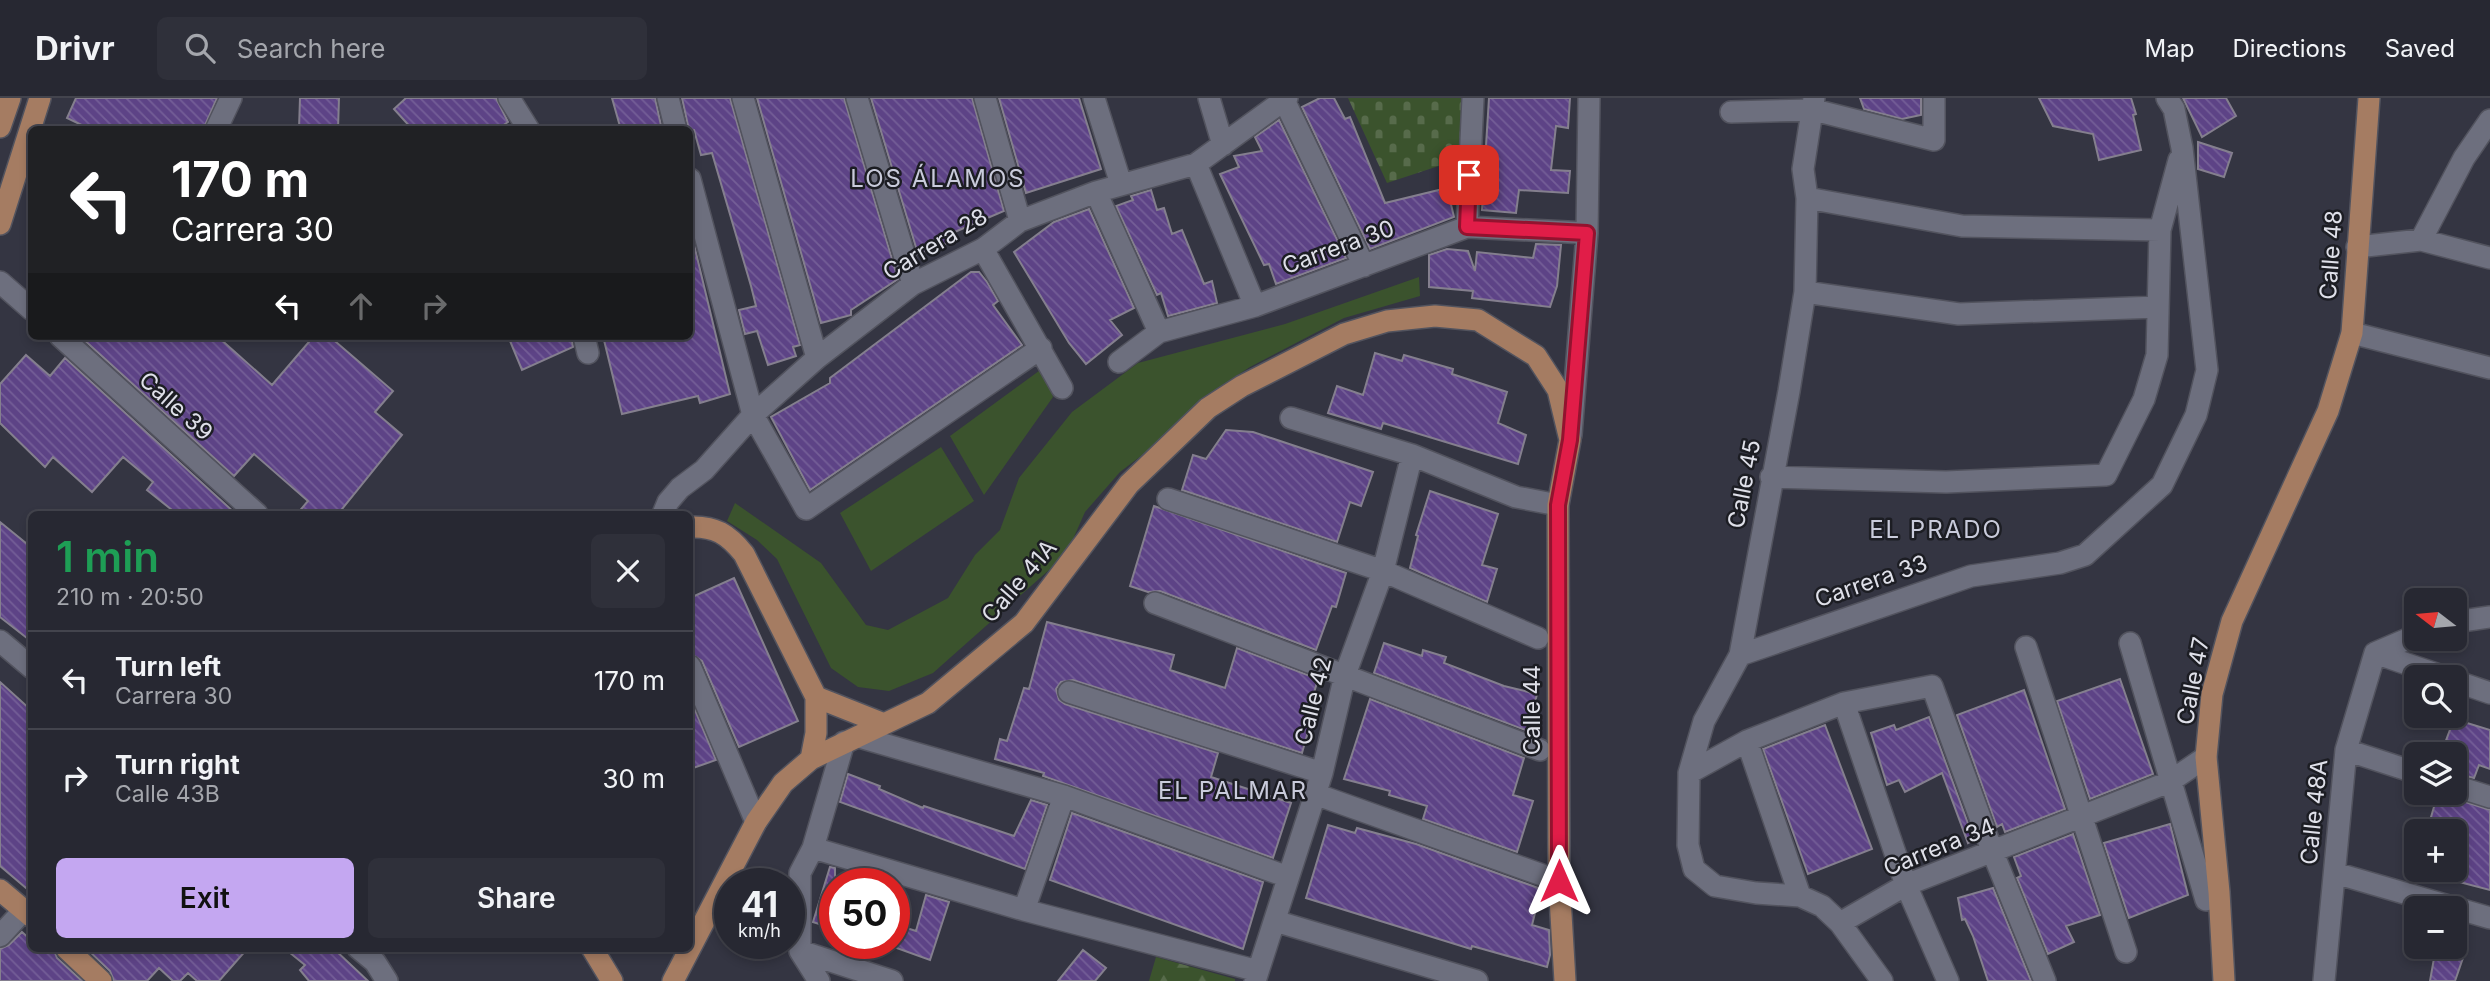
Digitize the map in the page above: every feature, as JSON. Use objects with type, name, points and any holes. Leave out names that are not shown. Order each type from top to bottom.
[{"type":"main road","points":[[0,127],[10,98]]},
{"type":"main road","points":[[31,126],[40,98]]},
{"type":"main road","name":"Calle 48","points":[[2328,411],[2353,333],[2357,247],[2370,98]]},
{"type":"main road","points":[[0,224],[28,136]]},
{"type":"main road","name":"Calle 41A","points":[[693,943],[756,822],[783,783],[811,759],[928,703],[1024,623],[1065,573],[1129,484],[1208,408],[1242,386],[1345,334],[1387,321],[1435,316],[1478,320]]},
{"type":"main road","name":"Calle 44","points":[[1478,320],[1536,356],[1558,390],[1570,440],[1558,505],[1559,881],[1565,981]]},
{"type":"main road","name":"Calle 47","points":[[2224,981],[2219,892],[2206,757],[2212,694],[2232,621],[2328,411]]},
{"type":"main road","points":[[693,527],[711,526],[731,538],[744,554],[816,697],[816,733],[811,759]]},
{"type":"main road","points":[[816,697],[884,724]]},
{"type":"main road","points":[[0,890],[28,914]]},
{"type":"main road","points":[[70,952],[101,981]]},
{"type":"main road","points":[[594,952],[612,981]]},
{"type":"main road","name":"Calle 41A","points":[[673,981],[688,952]]},
{"type":"street","points":[[218,126],[231,98]]},
{"type":"street","points":[[509,98],[526,126]]},
{"type":"street","points":[[668,98],[675,126]]},
{"type":"street","points":[[743,98],[817,358]]},
{"type":"street","points":[[857,98],[913,284]]},
{"type":"street","points":[[985,98],[1020,221]]},
{"type":"street","points":[[1094,98],[1121,184]]},
{"type":"street","points":[[1209,98],[1223,145]]},
{"type":"street","points":[[1467,227],[1473,98]]},
{"type":"street","name":"Calle 44","points":[[1570,440],[1587,233],[1589,98]]},
{"type":"street","points":[[1731,112],[1814,104],[1934,140],[1934,98]]},
{"type":"street","points":[[1771,477],[1916,481],[2106,475],[2144,399],[2157,355],[2160,230],[2182,148],[2174,108],[2167,98]]},
{"type":"street","points":[[1285,99],[1364,266]]},
{"type":"street","name":"Carrera 28","points":[[664,511],[680,488],[704,470],[753,415],[817,358],[913,284],[983,250],[1020,221],[1096,192],[1196,164],[1285,99]]},
{"type":"street","name":"Calle 45","points":[[1800,896],[1756,894],[1715,886],[1694,869],[1688,845],[1689,773],[1704,721],[1740,655],[1805,292],[1807,198],[1803,169],[1805,142],[1814,104]]},
{"type":"street","points":[[2421,240],[2465,158],[2490,120]]},
{"type":"street","name":"Carrera 33","points":[[1740,655],[1970,576],[2060,563],[2085,555],[2162,485],[2196,415],[2207,370],[2182,148]]},
{"type":"street","points":[[1196,164],[1255,306]]},
{"type":"street","points":[[693,189],[753,415],[806,509],[1041,348]]},
{"type":"street","points":[[1096,192],[1159,332]]},
{"type":"street","points":[[1807,198],[1962,226],[2160,230]]},
{"type":"street","name":"Carrera 30","points":[[1119,362],[1159,332],[1255,306],[1467,227],[1587,233]]},
{"type":"street","points":[[2357,247],[2421,240],[2490,258]]},
{"type":"street","points":[[983,250],[1062,388]]},
{"type":"street","points":[[0,282],[28,306]]},
{"type":"street","points":[[1805,292],[1959,314],[2158,307]]},
{"type":"street","points":[[2353,333],[2490,368]]},
{"type":"street","name":"Calle 39","points":[[64,340],[254,511]]},
{"type":"street","points":[[1291,418],[1432,462],[1516,497],[1558,505]]},
{"type":"street","name":"Calle 42","points":[[1257,976],[1322,773],[1345,675],[1383,571],[1412,455]]},
{"type":"street","points":[[1168,499],[1383,571],[1538,638]]},
{"type":"street","points":[[1155,603],[1540,750]]},
{"type":"street","points":[[2468,620],[2490,617]]},
{"type":"street","points":[[0,640],[28,664]]},
{"type":"street","points":[[2375,653],[2404,641]]},
{"type":"street","points":[[2130,643],[2206,900]]},
{"type":"street","points":[[2026,647],[2126,952]]},
{"type":"street","points":[[2375,653],[2410,665]]},
{"type":"street","name":"Calle 48A","points":[[2325,981],[2346,750],[2375,653]]},
{"type":"street","points":[[693,673],[756,822]]},
{"type":"street","points":[[2467,685],[2490,693]]},
{"type":"street","points":[[1689,773],[1747,741],[1844,703],[1932,686],[1993,853],[2045,981]]},
{"type":"street","points":[[1069,692],[1322,773]]},
{"type":"street","points":[[1844,703],[1906,885],[1948,981]]},
{"type":"street","points":[[803,868],[813,849],[851,739],[1064,796],[1288,877]]},
{"type":"street","points":[[1747,741],[1800,896],[1822,906],[1840,923],[1882,981]]},
{"type":"street","points":[[2346,750],[2404,769]]},
{"type":"street","name":"Carrera 34","points":[[1840,923],[1906,885],[2169,782],[2206,757]]},
{"type":"street","points":[[2467,790],[2490,797]]},
{"type":"street","points":[[1315,794],[1559,881]]},
{"type":"street","points":[[1024,910],[1064,796]]},
{"type":"street","points":[[813,849],[1257,976]]},
{"type":"street","points":[[2334,873],[2490,918]]},
{"type":"street","points":[[0,936],[28,914]]},
{"type":"street","points":[[1275,920],[1425,974],[1478,981]]},
{"type":"street","points":[[364,952],[375,962],[387,981]]},
{"type":"street","points":[[805,953],[892,981]]},
{"type":"street","points":[[805,959],[819,981]]},
{"type":"green space","points":[[1348,98],[1466,98],[1466,157],[1387,183]]},
{"type":"green space","points":[[1419,277],[1420,296],[1344,318],[1250,367],[1202,398],[1167,436],[1120,472],[1085,512],[1066,555],[933,673],[889,691],[858,687],[831,668],[777,559],[757,540],[727,521],[735,503],[821,563],[866,625],[888,630],[948,598],[975,555],[1000,530],[1019,478],[1072,412],[1138,363],[1285,324]]},
{"type":"green space","points":[[1043,368],[1053,397],[984,495],[950,436]]},
{"type":"green space","points":[[941,447],[974,501],[871,571],[840,513]]},
{"type":"green space","points":[[1156,957],[1235,979],[1235,981],[1149,981]]},
{"type":"building","points":[[76,98],[217,98],[205,126],[84,126],[67,118]]},
{"type":"building","points":[[300,98],[339,98],[338,126],[299,126]]},
{"type":"building","points":[[406,98],[496,98],[508,122],[502,126],[409,126],[394,109]]},
{"type":"building","points":[[612,98],[655,98],[661,126],[620,126]]},
{"type":"building","points":[[682,98],[730,98],[800,345],[793,347],[796,356],[768,365],[757,331],[745,334],[739,310],[756,306],[751,286],[712,153],[701,155],[693,126],[688,126]]},
{"type":"building","points":[[757,98],[844,98],[898,279],[851,310],[851,315],[821,323]]},
{"type":"building","points":[[871,98],[972,98],[1004,211],[950,234],[955,240],[918,254]]},
{"type":"building","points":[[999,98],[1079,98],[1101,169],[1026,193]]},
{"type":"building","points":[[1320,98],[1334,98],[1345,119],[1350,117],[1385,203],[1447,188],[1454,217],[1370,249],[1302,107]]},
{"type":"building","points":[[1489,98],[1570,98],[1568,128],[1556,126],[1551,170],[1570,171],[1568,193],[1519,190],[1516,213],[1482,210]]},
{"type":"building","points":[[1860,98],[1921,98],[1921,115],[1902,119],[1864,109]]},
{"type":"building","points":[[2039,98],[2131,98],[2141,150],[2099,160],[2093,134],[2053,126]]},
{"type":"building","points":[[2183,98],[2226,98],[2236,116],[2202,137]]},
{"type":"building","points":[[1279,120],[1346,258],[1276,284],[1269,264],[1264,265],[1220,174],[1239,167],[1234,156],[1262,151],[1255,137]]},
{"type":"building","points":[[2198,142],[2232,153],[2224,177],[2198,169]]},
{"type":"building","points":[[1151,190],[1157,210],[1164,208],[1172,234],[1182,230],[1204,284],[1212,281],[1217,303],[1168,316],[1161,293],[1157,295],[1116,206],[1133,200],[1131,196]]},
{"type":"building","points":[[1089,209],[1134,308],[1110,320],[1122,335],[1086,364],[1069,343],[1014,252],[1054,222]]},
{"type":"building","points":[[693,240],[730,394],[700,403],[698,396],[622,414],[604,340],[693,340]]},
{"type":"building","points":[[1536,244],[1561,245],[1557,286],[1550,307],[1472,298],[1473,291],[1429,287],[1429,255],[1447,249],[1468,251],[1475,271],[1477,252],[1533,258]]},
{"type":"building","points":[[971,272],[979,272],[987,282],[998,301],[993,305],[1022,345],[810,490],[771,417],[830,383],[830,378]]},
{"type":"building","points":[[84,340],[221,340],[272,385],[311,340],[334,340],[393,391],[375,412],[402,435],[340,511],[300,511],[308,501],[254,454],[234,476]]},
{"type":"building","points":[[510,340],[572,340],[573,347],[522,370]]},
{"type":"building","points":[[1375,353],[1402,361],[1404,355],[1453,369],[1452,374],[1507,392],[1498,423],[1526,435],[1518,464],[1383,423],[1381,429],[1328,413],[1337,386],[1363,395]]},
{"type":"building","points":[[26,355],[50,376],[65,358],[233,511],[173,511],[147,490],[153,482],[123,457],[92,492],[53,457],[45,467],[0,423],[0,384]]},
{"type":"building","points":[[1226,430],[1253,432],[1373,472],[1361,506],[1350,502],[1337,542],[1182,490],[1193,455],[1206,459]]},
{"type":"building","points":[[1430,491],[1498,514],[1482,565],[1497,569],[1487,602],[1410,568],[1418,536],[1416,535]]},
{"type":"building","points":[[1154,506],[1346,573],[1336,607],[1332,606],[1316,650],[1160,591],[1148,592],[1130,586]]},
{"type":"building","points":[[0,522],[28,545],[28,639],[0,617]]},
{"type":"building","points":[[734,578],[798,721],[739,747],[702,661],[693,655],[693,597]]},
{"type":"building","points":[[1047,622],[1174,655],[1170,670],[1225,688],[1237,648],[1318,679],[1308,713],[1313,714],[1302,753],[1073,680],[1061,682],[1056,689],[1059,700],[1065,704],[1218,753],[1211,777],[1291,803],[1273,858],[1043,776],[1044,773],[995,759],[1000,739],[1007,741],[1024,688],[1029,689]]},
{"type":"building","points":[[1384,643],[1422,656],[1423,650],[1446,657],[1444,663],[1504,686],[1537,694],[1528,731],[1374,673]]},
{"type":"building","points":[[2120,679],[2153,774],[2090,799],[2057,701]]},
{"type":"building","points":[[0,682],[28,707],[28,890],[0,866]]},
{"type":"building","points":[[2024,690],[2065,809],[2005,832],[2002,824],[1997,827],[1957,715]]},
{"type":"building","points":[[1370,699],[1524,758],[1513,795],[1533,801],[1517,852],[1423,819],[1427,806],[1389,795],[1390,791],[1344,779]]},
{"type":"building","points":[[693,705],[716,760],[693,768]]},
{"type":"building","points":[[1929,717],[1974,840],[1968,843],[1942,773],[1905,792],[1899,780],[1887,785],[1871,733],[1894,725],[1896,730]]},
{"type":"building","points":[[2467,723],[2490,730],[2490,769],[2479,765],[2474,778],[2467,776],[2467,742],[2445,742],[2451,728],[2467,728]]},
{"type":"building","points":[[1825,725],[1872,849],[1808,874],[1763,749]]},
{"type":"building","points":[[848,774],[880,786],[879,789],[923,808],[924,806],[1014,836],[1031,800],[1047,805],[1025,869],[840,802]]},
{"type":"building","points":[[2467,802],[2490,810],[2490,890],[2459,882],[2467,882],[2467,819],[2430,819],[2435,805],[2467,805]]},
{"type":"building","points":[[1072,813],[1263,882],[1243,949],[1050,880]]},
{"type":"building","points":[[2170,824],[2188,895],[2129,918],[2104,843]]},
{"type":"building","points":[[1328,825],[1355,833],[1357,828],[1416,844],[1541,889],[1532,925],[1549,930],[1550,955],[1547,967],[1472,946],[1471,949],[1306,898]]},
{"type":"building","points":[[2073,834],[2100,915],[2066,926],[2074,942],[2048,954],[2017,878],[2021,876],[2014,857]]},
{"type":"building","points":[[1993,888],[2031,981],[1988,981],[1973,936],[1965,919],[1962,920],[1958,898]]},
{"type":"building","points":[[926,895],[949,902],[930,960],[910,953],[910,929],[916,931]]},
{"type":"building","points":[[819,903],[819,924],[813,922]]},
{"type":"building","points":[[22,932],[28,937],[28,952],[55,952],[57,958],[82,981],[0,981],[0,949],[9,945]]},
{"type":"building","points":[[1083,950],[1106,968],[1095,981],[1058,981]]},
{"type":"building","points":[[90,952],[244,952],[219,981],[197,981],[188,973],[180,981],[173,981],[159,968],[147,981],[114,981],[110,971]]},
{"type":"building","points":[[289,952],[337,952],[368,981],[309,981],[300,970],[305,965]]},
{"type":"building","points":[[2434,959],[2463,959],[2455,981],[2430,981]]},
{"type":"district","name":"LOS ÁLAMOS","points":[[938,179]]},
{"type":"district","name":"EL PRADO","points":[[1936,530]]},
{"type":"district","name":"EL PALMAR","points":[[1233,791]]},
{"type":"route","points":[[1469,175],[1467,227],[1587,233],[1570,440],[1558,505],[1559,881]]}]
